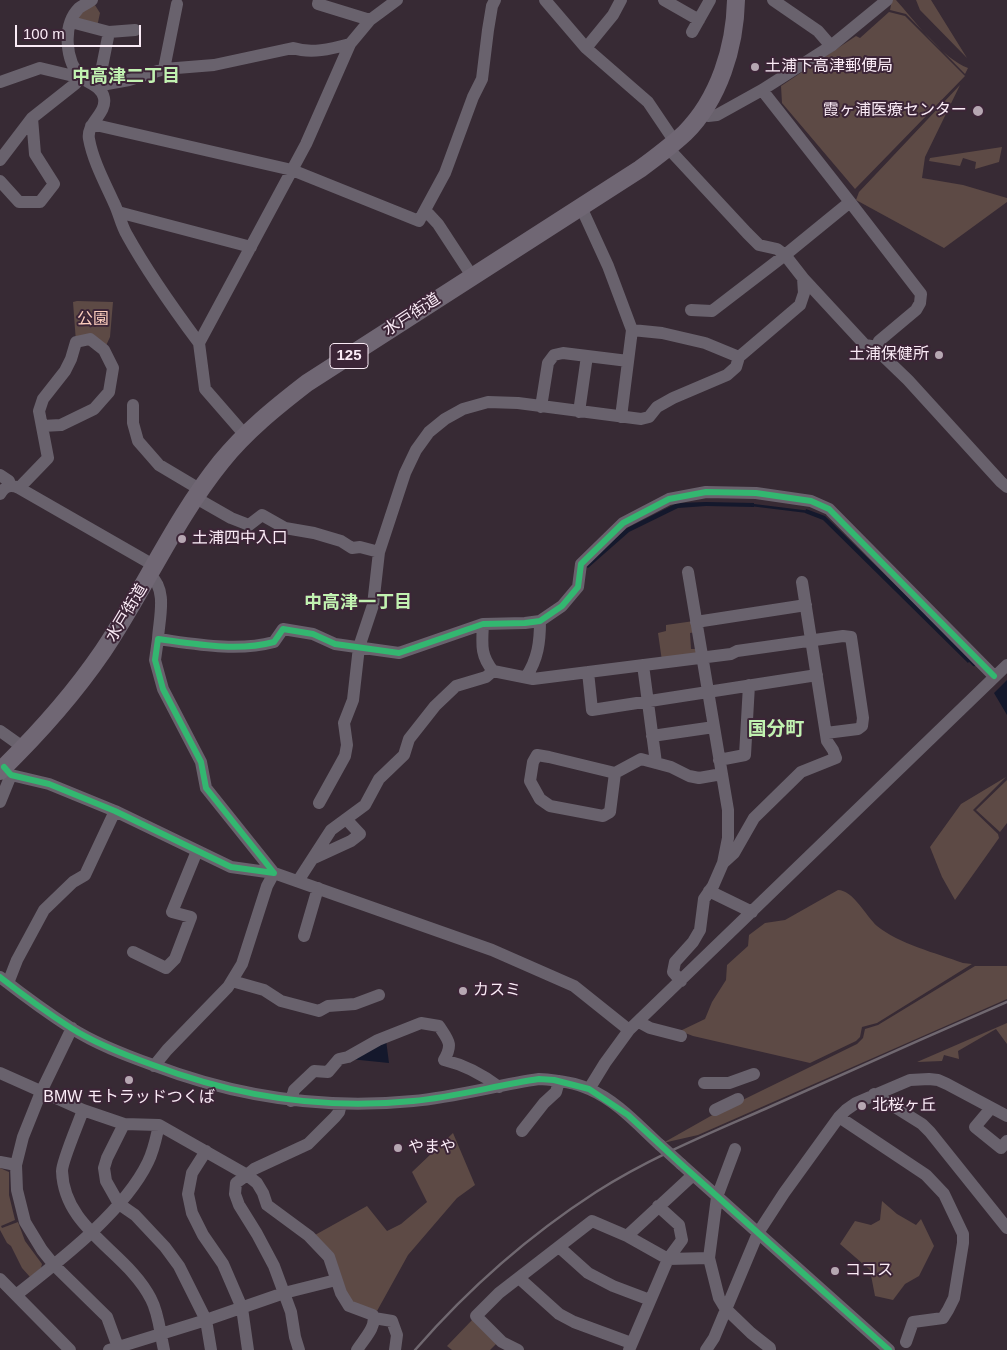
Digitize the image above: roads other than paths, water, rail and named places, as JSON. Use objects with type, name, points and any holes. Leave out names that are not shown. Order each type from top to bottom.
[{"type":"highway","name":"水戸街道","points":[[5,771],[58,711],[103,651],[199,494],[221,463],[245,435],[276,406],[307,383],[640,169],[686,132],[701,113],[716,86],[727,59],[734,29],[736,0]]},
{"type":"street","points":[[92,0],[80,8],[71,22],[68,34],[69,58],[85,78],[100,90],[104,96],[102,110],[91,126],[88,135],[102,178],[126,233],[158,287],[199,342],[205,389],[245,435]]},
{"type":"street","points":[[319,0],[318,4],[370,20]]},
{"type":"street","points":[[199,342],[306,144],[350,44],[370,20],[396,0]]},
{"type":"street","points":[[91,126],[100,126],[292,170],[419,221],[445,173],[463,121],[482,79],[488,30],[492,6],[495,0]]},
{"type":"street","points":[[545,0],[586,48],[648,102],[671,145],[759,245],[777,249],[785,255],[803,278],[865,345],[877,347]]},
{"type":"street","points":[[586,48],[613,15],[621,0]]},
{"type":"street","points":[[664,0],[699,20]]},
{"type":"street","points":[[692,32],[710,0]]},
{"type":"street","points":[[773,0],[818,31],[831,46]]},
{"type":"street","points":[[701,113],[708,116],[717,115],[762,90],[831,46],[887,0]]},
{"type":"street","points":[[164,69],[177,4]]},
{"type":"street","points":[[71,22],[110,32],[135,30]]},
{"type":"street","points":[[0,160],[32,118],[75,84],[101,72],[110,32]]},
{"type":"street","points":[[0,82],[40,68],[107,84],[129,80],[164,69],[214,65],[292,48],[302,51],[328,49],[350,44]]},
{"type":"street","points":[[762,90],[921,294],[916,310],[879,341],[877,347],[881,354],[908,380],[1007,487]]},
{"type":"street","points":[[0,181],[19,202],[40,202],[54,184],[35,154],[32,118]]},
{"type":"street","points":[[691,310],[712,311],[850,202]]},
{"type":"street","points":[[581,206],[608,266],[632,330],[621,417]]},
{"type":"street","points":[[425,210],[438,224],[472,276]]},
{"type":"street","points":[[118,212],[251,247]]},
{"type":"street","points":[[319,803],[345,756],[347,745],[344,723],[354,700],[359,647],[373,604],[379,552],[405,473],[416,450],[429,432],[463,409],[488,402],[518,403],[641,419],[649,417],[657,407],[673,398],[727,375],[736,366],[739,357],[800,305],[804,293],[803,278]]},
{"type":"street","points":[[632,330],[662,333],[705,343],[739,357]]},
{"type":"street","points":[[0,494],[4,488],[15,487],[48,458],[39,411],[43,399],[65,371],[76,342],[90,339],[104,350],[113,368],[109,392],[94,409],[61,426],[42,426]]},
{"type":"street","points":[[541,407],[548,364],[554,355],[563,353],[628,361]]},
{"type":"street","points":[[579,412],[587,356]]},
{"type":"street","points":[[133,405],[133,423],[138,442],[159,465],[231,518],[249,525],[262,515],[285,528],[314,533],[341,541],[352,548],[360,547],[379,552]]},
{"type":"street","points":[[0,475],[15,487],[152,570],[160,592],[155,660],[163,689],[200,762],[206,788],[274,873]]},
{"type":"street","points":[[158,639],[204,646],[259,646],[274,642],[283,629],[313,634],[335,644],[399,653],[483,624],[540,621],[562,606],[578,587],[581,564],[623,523],[669,499],[706,492],[756,493],[811,501],[829,509],[994,676]]},
{"type":"street","points":[[681,980],[673,972],[675,962],[700,930],[704,900],[723,863],[728,838],[728,810],[688,572]]},
{"type":"street","points":[[723,863],[734,852],[754,818],[802,772],[836,758],[827,741],[802,582]]},
{"type":"street","points":[[696,622],[806,605]]},
{"type":"street","points":[[526,677],[534,666],[540,643],[540,621]]},
{"type":"street","points":[[483,624],[482,646],[485,662],[493,672],[534,679],[702,658],[811,640],[850,636],[863,718],[862,726],[858,729],[826,733]]},
{"type":"street","points":[[589,1089],[605,1063],[634,1026],[1007,664]]},
{"type":"street","points":[[643,665],[656,763]]},
{"type":"street","points":[[298,881],[331,830],[365,805],[379,779],[404,755],[409,739],[435,706],[456,686],[486,677],[493,672]]},
{"type":"street","points":[[588,672],[592,710],[817,675]]},
{"type":"street","points":[[719,760],[745,755],[749,685]]},
{"type":"street","points":[[652,736],[714,727]]},
{"type":"street","points":[[0,731],[24,748]]},
{"type":"street","points":[[615,773],[610,812],[603,816],[550,806],[540,799],[530,781],[533,762],[537,755],[615,773],[641,759],[671,767],[689,776],[699,778],[722,774]]},
{"type":"street","points":[[0,802],[5,771],[49,784],[115,811],[231,867],[274,873],[492,950],[574,986],[634,1026],[681,1036]]},
{"type":"street","points":[[115,811],[85,874],[73,882],[44,910],[4,980],[36,1005],[72,1028],[124,1055],[200,1082],[230,1090],[291,1101],[341,1104],[412,1102],[539,1079],[559,1081],[589,1089],[628,1115],[889,1350]]},
{"type":"street","points":[[314,858],[351,842],[360,834],[346,819]]},
{"type":"street","points":[[133,952],[166,968],[175,959],[191,917],[172,912],[197,851]]},
{"type":"street","points":[[154,1066],[232,981],[242,964],[267,886],[274,873]]},
{"type":"street","points":[[304,936],[318,888]]},
{"type":"street","points":[[709,892],[752,912]]},
{"type":"street","points":[[232,981],[264,990],[281,1000],[319,1011],[328,1006],[355,1004],[379,995]]},
{"type":"street","points":[[291,1101],[294,1090],[314,1071],[328,1072],[339,1059],[348,1057],[378,1040],[420,1023],[439,1026],[449,1040],[450,1050],[444,1060],[466,1067],[499,1087]]},
{"type":"street","points":[[72,1028],[30,1116],[16,1165],[17,1190],[25,1222],[42,1250],[54,1265],[107,1317],[116,1349],[242,1308],[284,1292],[336,1280]]},
{"type":"street","points":[[0,1074],[83,1110],[124,1124],[159,1125],[247,1175],[257,1183],[267,1205],[308,1236],[329,1257],[341,1294],[349,1306],[367,1312],[373,1315],[374,1318],[392,1321],[397,1335],[395,1350]]},
{"type":"street","points":[[704,1083],[729,1084],[754,1074]]},
{"type":"street","points":[[706,1350],[714,1338],[758,1233],[784,1193],[839,1117],[856,1103],[910,1080],[938,1080],[1007,1116]]},
{"type":"street","points":[[522,1131],[544,1102],[556,1092],[559,1081]]},
{"type":"street","points":[[874,1094],[922,1124],[930,1132],[1007,1228]]},
{"type":"street","points":[[715,1110],[738,1099]]},
{"type":"street","points":[[299,1350],[291,1312],[284,1292],[274,1266],[257,1234],[238,1205],[235,1194],[236,1183],[254,1169],[308,1144],[335,1117],[339,1112],[341,1104]]},
{"type":"street","points":[[991,1108],[975,1127],[1001,1148],[1007,1141]]},
{"type":"street","points":[[83,1110],[62,1169],[66,1193],[74,1212],[90,1232],[128,1266],[151,1297],[157,1313],[164,1350]]},
{"type":"street","points":[[839,1117],[926,1175],[944,1194],[963,1234],[954,1298],[948,1310],[943,1318],[913,1322],[906,1342]]},
{"type":"street","points":[[124,1124],[107,1158],[104,1168],[106,1181],[119,1204],[134,1215],[165,1247],[180,1266],[206,1320],[211,1350]]},
{"type":"street","points":[[16,1295],[54,1265],[119,1204],[148,1163],[155,1146],[159,1125]]},
{"type":"street","points":[[735,1149],[717,1197],[709,1258],[719,1298],[726,1308],[770,1350]]},
{"type":"street","points":[[206,1151],[192,1173],[188,1194],[192,1213],[202,1234],[223,1264],[242,1308],[248,1350]]},
{"type":"street","points":[[0,1162],[16,1165]]},
{"type":"street","points":[[627,1236],[693,1175]]},
{"type":"street","points":[[518,1278],[559,1314],[630,1347],[668,1259],[682,1240],[679,1225],[658,1206]]},
{"type":"street","points":[[518,1350],[502,1342],[476,1316],[499,1292],[592,1221],[627,1236],[668,1259],[709,1258]]},
{"type":"street","points":[[559,1247],[588,1273],[613,1286],[650,1300]]},
{"type":"street","points":[[0,1279],[70,1350]]},
{"type":"street","points":[[357,1350],[370,1329],[374,1318]]},
{"type":"water","points":[[677,503],[754,503],[754,507],[706,506],[678,508],[629,532],[588,568],[585,565],[627,528]]},
{"type":"water","points":[[806,509],[825,516],[971,659],[968,663],[823,520],[805,513]]},
{"type":"water","points":[[1007,680],[1007,715],[994,693]]},
{"type":"water","points":[[386,1040],[389,1063],[350,1059]]},
{"type":"waterway","points":[[752,505],[809,512]]},
{"type":"waterway","points":[[968,659],[974,665]]},
{"type":"railway","points":[[415,1350],[456,1306],[523,1245],[571,1209],[616,1180],[700,1137],[1007,1002]]},
{"type":"place","name":"土浦下高津郵便局","points":[[755,67]]},
{"type":"place","name":"霞ヶ浦医療センター","points":[[978,111]]},
{"type":"place","name":"土浦保健所","points":[[939,355]]},
{"type":"place","name":"土浦四中入口","points":[[182,539]]},
{"type":"place","name":"カスミ","points":[[463,991]]},
{"type":"place","name":"BMW モトラッドつくば","points":[[129,1080]]},
{"type":"place","name":"北桜ヶ丘","points":[[862,1106]]},
{"type":"place","name":"やまや","points":[[398,1148]]},
{"type":"place","name":"ココス","points":[[835,1271]]},
{"type":"district","name":"中高津二丁目","points":[[126,77]]},
{"type":"district","name":"中高津一丁目","points":[[358,603]]},
{"type":"district","name":"国分町","points":[[776,730]]},
{"type":"park label","name":"公園","points":[[93,320]]}]
